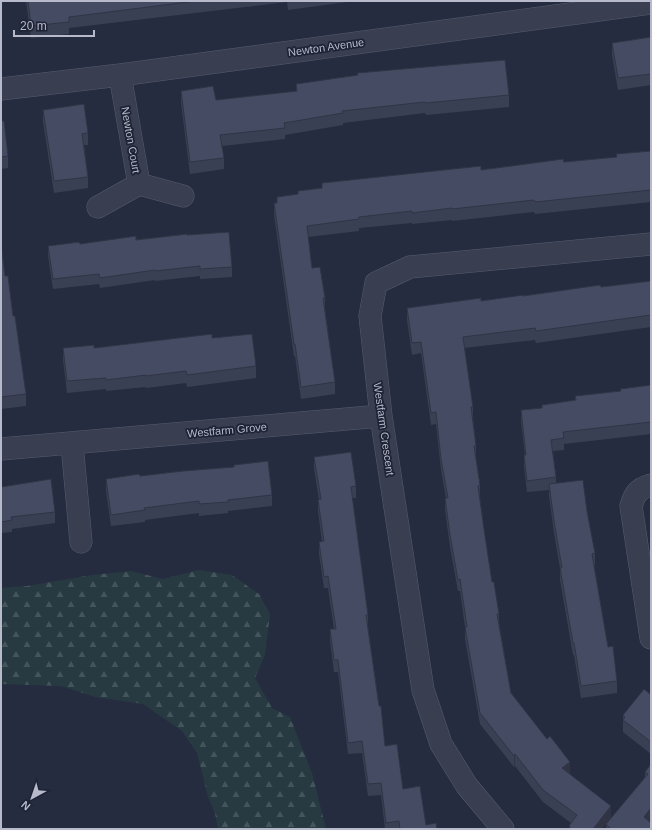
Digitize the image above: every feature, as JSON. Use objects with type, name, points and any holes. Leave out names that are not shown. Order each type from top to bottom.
[{"type":"street","name":"Newton Avenue","points":[[1,89],[120,75],[643,3]]},
{"type":"street","name":"Newton Court","points":[[120,75],[139,184],[183,196]]},
{"type":"street","points":[[98,207],[139,184]]},
{"type":"street","name":"Westfarm Crescent","points":[[503,829],[467,786],[441,744],[423,690],[382,416],[370,316],[376,283],[410,267],[651,244]]},
{"type":"street","name":"Westfarm Grove","points":[[1,450],[382,416]]},
{"type":"street","points":[[72,444],[81,542]]},
{"type":"street","points":[[651,485],[644,487],[635,493],[631,506],[649,610],[651,638]]},
{"type":"green space","points":[[199,570],[232,575],[259,594],[270,614],[265,655],[255,678],[272,708],[290,717],[312,773],[326,829],[218,829],[215,813],[208,797],[197,753],[182,731],[143,704],[95,697],[61,686],[1,684],[1,588],[27,586],[92,575],[131,571],[163,579]]},
{"type":"building","points":[[28,1],[196,1],[69,17],[69,22],[31,26]]},
{"type":"building","points":[[651,37],[651,74],[618,78],[612,43]]},
{"type":"building","points":[[505,60],[509,95],[342,111],[343,113],[284,123],[285,128],[220,135],[224,158],[190,162],[181,91],[213,86],[216,100],[297,91],[296,84],[358,75],[357,73]]},
{"type":"building","points":[[84,104],[88,133],[82,134],[88,177],[54,181],[43,110]]},
{"type":"building","points":[[1,121],[4,121],[8,156],[1,157]]},
{"type":"building","points":[[651,151],[651,190],[535,202],[534,200],[412,213],[412,211],[359,217],[359,219],[307,226],[312,268],[320,267],[335,382],[301,387],[274,203],[277,203],[277,197],[298,194],[298,191],[322,188],[322,183],[481,166],[481,170],[563,159],[564,162],[617,157],[616,154]]},
{"type":"building","points":[[229,232],[232,267],[200,269],[200,266],[155,270],[100,278],[99,274],[53,279],[48,246],[79,242],[80,244],[136,236],[136,240],[187,234]]},
{"type":"building","points":[[1,242],[5,276],[8,276],[13,316],[15,316],[26,394],[1,397]]},
{"type":"building","points":[[651,281],[651,315],[536,331],[535,328],[463,337],[473,407],[471,407],[476,446],[474,446],[480,485],[478,486],[492,582],[494,582],[499,614],[497,614],[511,693],[547,739],[550,736],[570,762],[562,768],[611,806],[593,829],[572,829],[569,826],[577,815],[543,790],[480,713],[465,627],[467,627],[460,579],[458,580],[450,535],[445,498],[448,498],[441,459],[436,412],[431,413],[421,342],[412,343],[407,308],[481,298],[481,301],[600,285],[601,287]]},
{"type":"building","points":[[212,334],[212,338],[252,334],[256,366],[187,375],[186,371],[106,380],[106,378],[67,381],[63,348],[94,345],[94,348]]},
{"type":"building","points":[[651,385],[651,422],[563,432],[564,438],[551,440],[556,477],[527,481],[521,410],[542,408],[542,405],[576,400],[575,396],[621,391],[620,389]]},
{"type":"building","points":[[351,452],[356,486],[351,487],[368,615],[366,615],[379,706],[381,706],[385,746],[397,744],[403,789],[420,786],[426,825],[436,823],[437,829],[400,829],[399,821],[386,823],[381,783],[368,784],[362,741],[348,743],[338,660],[334,660],[330,629],[336,629],[328,576],[324,577],[319,542],[324,541],[318,500],[321,499],[314,457]]},
{"type":"building","points":[[268,461],[272,495],[228,500],[228,502],[199,504],[199,501],[144,508],[145,510],[111,515],[106,479],[139,474],[140,476],[234,467],[234,465]]},
{"type":"building","points":[[51,479],[55,512],[11,517],[12,520],[1,522],[1,487]]},
{"type":"building","points":[[583,480],[595,553],[592,554],[608,647],[613,646],[617,681],[581,686],[560,568],[562,568],[549,484]]},
{"type":"building","points":[[644,689],[651,695],[651,742],[623,720],[625,717],[623,715]]},
{"type":"building","points":[[651,764],[651,808],[644,817],[651,823],[651,829],[611,829],[606,824],[648,774],[645,772]]}]
